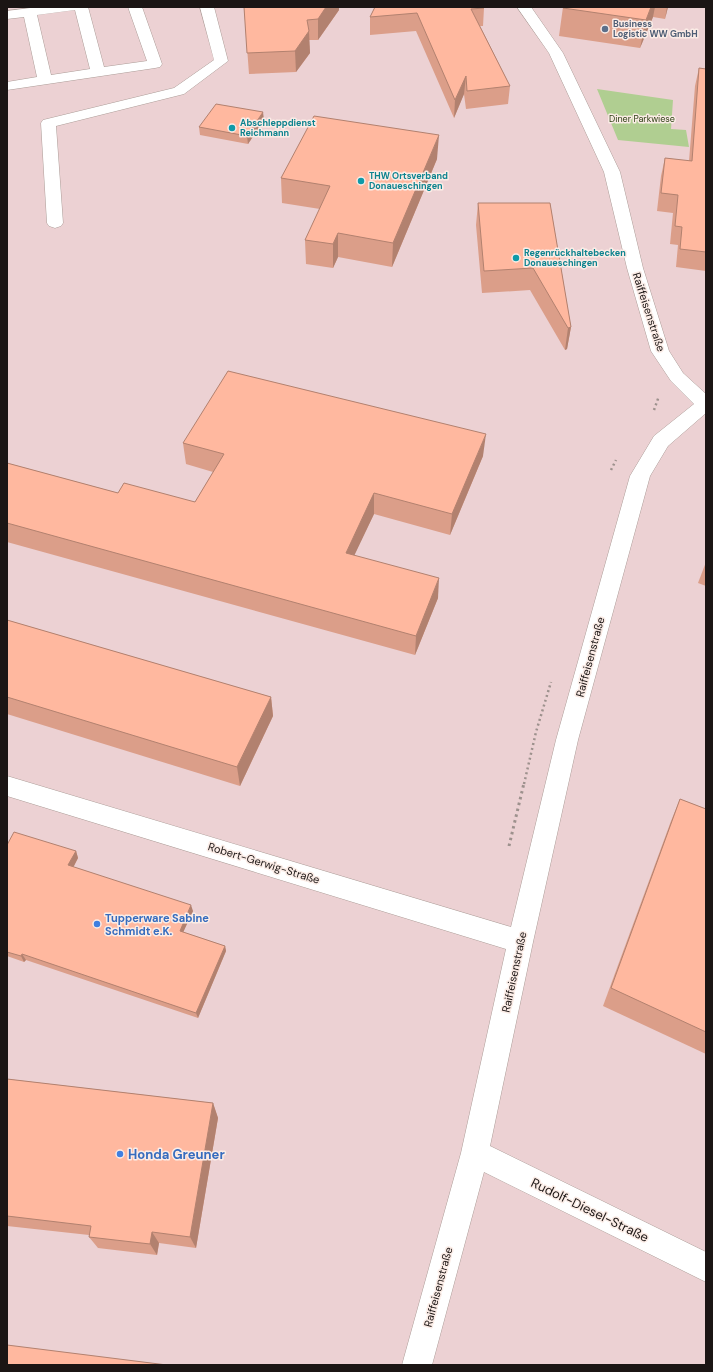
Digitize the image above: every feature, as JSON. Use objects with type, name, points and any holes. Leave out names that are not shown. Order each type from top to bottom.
[{"type":"street","points":[[7,15],[70,7]]},
{"type":"street","points":[[81,7],[98,73]]},
{"type":"street","points":[[7,86],[155,64],[135,7]]},
{"type":"street","points":[[55,223],[48,123],[179,91],[221,61],[207,7]]},
{"type":"street","name":"Raiffeisenstraße","points":[[417,1365],[475,1154],[520,942],[567,740],[640,476],[661,441],[705,404],[677,377],[660,351],[635,268],[612,172],[556,53],[524,7]]},
{"type":"street","points":[[30,12],[45,80]]},
{"type":"street","name":"Robert-Gerwig-Straße","points":[[7,786],[520,942]]},
{"type":"street","name":"Rudolf-Diesel-Straße","points":[[475,1154],[706,1266]]},
{"type":"path","points":[[652,413],[655,409],[659,396]]},
{"type":"path","points":[[610,472],[612,465],[617,459]]},
{"type":"path","points":[[509,847],[536,732],[552,679]]},
{"type":"shaded area","points":[[7,7],[706,7],[706,1365],[7,1365]]},
{"type":"green space","name":"Diner Parkwiese","points":[[597,89],[673,100],[671,129],[686,130],[689,147],[618,140]]},
{"type":"building","points":[[244,7],[326,7],[318,19],[307,20],[309,31],[295,51],[247,53]]},
{"type":"building","points":[[375,7],[484,7],[471,9],[510,86],[467,91],[466,76],[455,100],[417,13],[370,17]]},
{"type":"building","points":[[563,7],[651,7],[646,20]]},
{"type":"building","points":[[699,68],[706,69],[706,252],[680,249],[682,227],[675,226],[678,195],[661,193],[665,158],[692,161]]},
{"type":"building","name":"Abschleppdienst Reichmann","points":[[216,104],[263,112],[247,136],[199,127]]},
{"type":"building","points":[[314,116],[439,135],[393,243],[338,233],[333,244],[305,240],[330,186],[281,178]]},
{"type":"building","name":"Regenrückhaltebecken Donaueschingen","points":[[478,203],[550,203],[571,327],[568,328],[533,268],[484,271]]},
{"type":"building","points":[[228,371],[486,434],[452,514],[374,493],[346,553],[439,578],[416,636],[7,523],[7,463],[118,493],[124,483],[195,502],[224,454],[183,443]]},
{"type":"building","points":[[7,620],[271,697],[237,767],[7,697]]},
{"type":"building","points":[[680,799],[706,809],[706,1032],[611,988]]},
{"type":"building","name":"Tupperware Sabine Schmidt e.K.","points":[[14,832],[76,851],[68,865],[191,905],[180,931],[225,946],[196,1013],[22,954],[21,956],[7,952],[7,845]]},
{"type":"building","points":[[7,1079],[213,1103],[190,1237],[152,1232],[150,1244],[89,1237],[91,1226],[7,1216]]},
{"type":"building","points":[[7,1345],[167,1365],[7,1365]]},
{"type":"place","name":"Business Logistic WW GmbH","points":[[605,29]]},
{"type":"place","name":"Abschleppdienst Reichmann","points":[[232,128]]},
{"type":"place","name":"THW Ortsverband Donaueschingen","points":[[361,181]]},
{"type":"place","name":"Regenrückhaltebecken Donaueschingen","points":[[516,258]]},
{"type":"place","name":"Tupperware Sabine Schmidt e.K.","points":[[97,924]]},
{"type":"place","name":"Honda Greuner","points":[[120,1154]]}]
